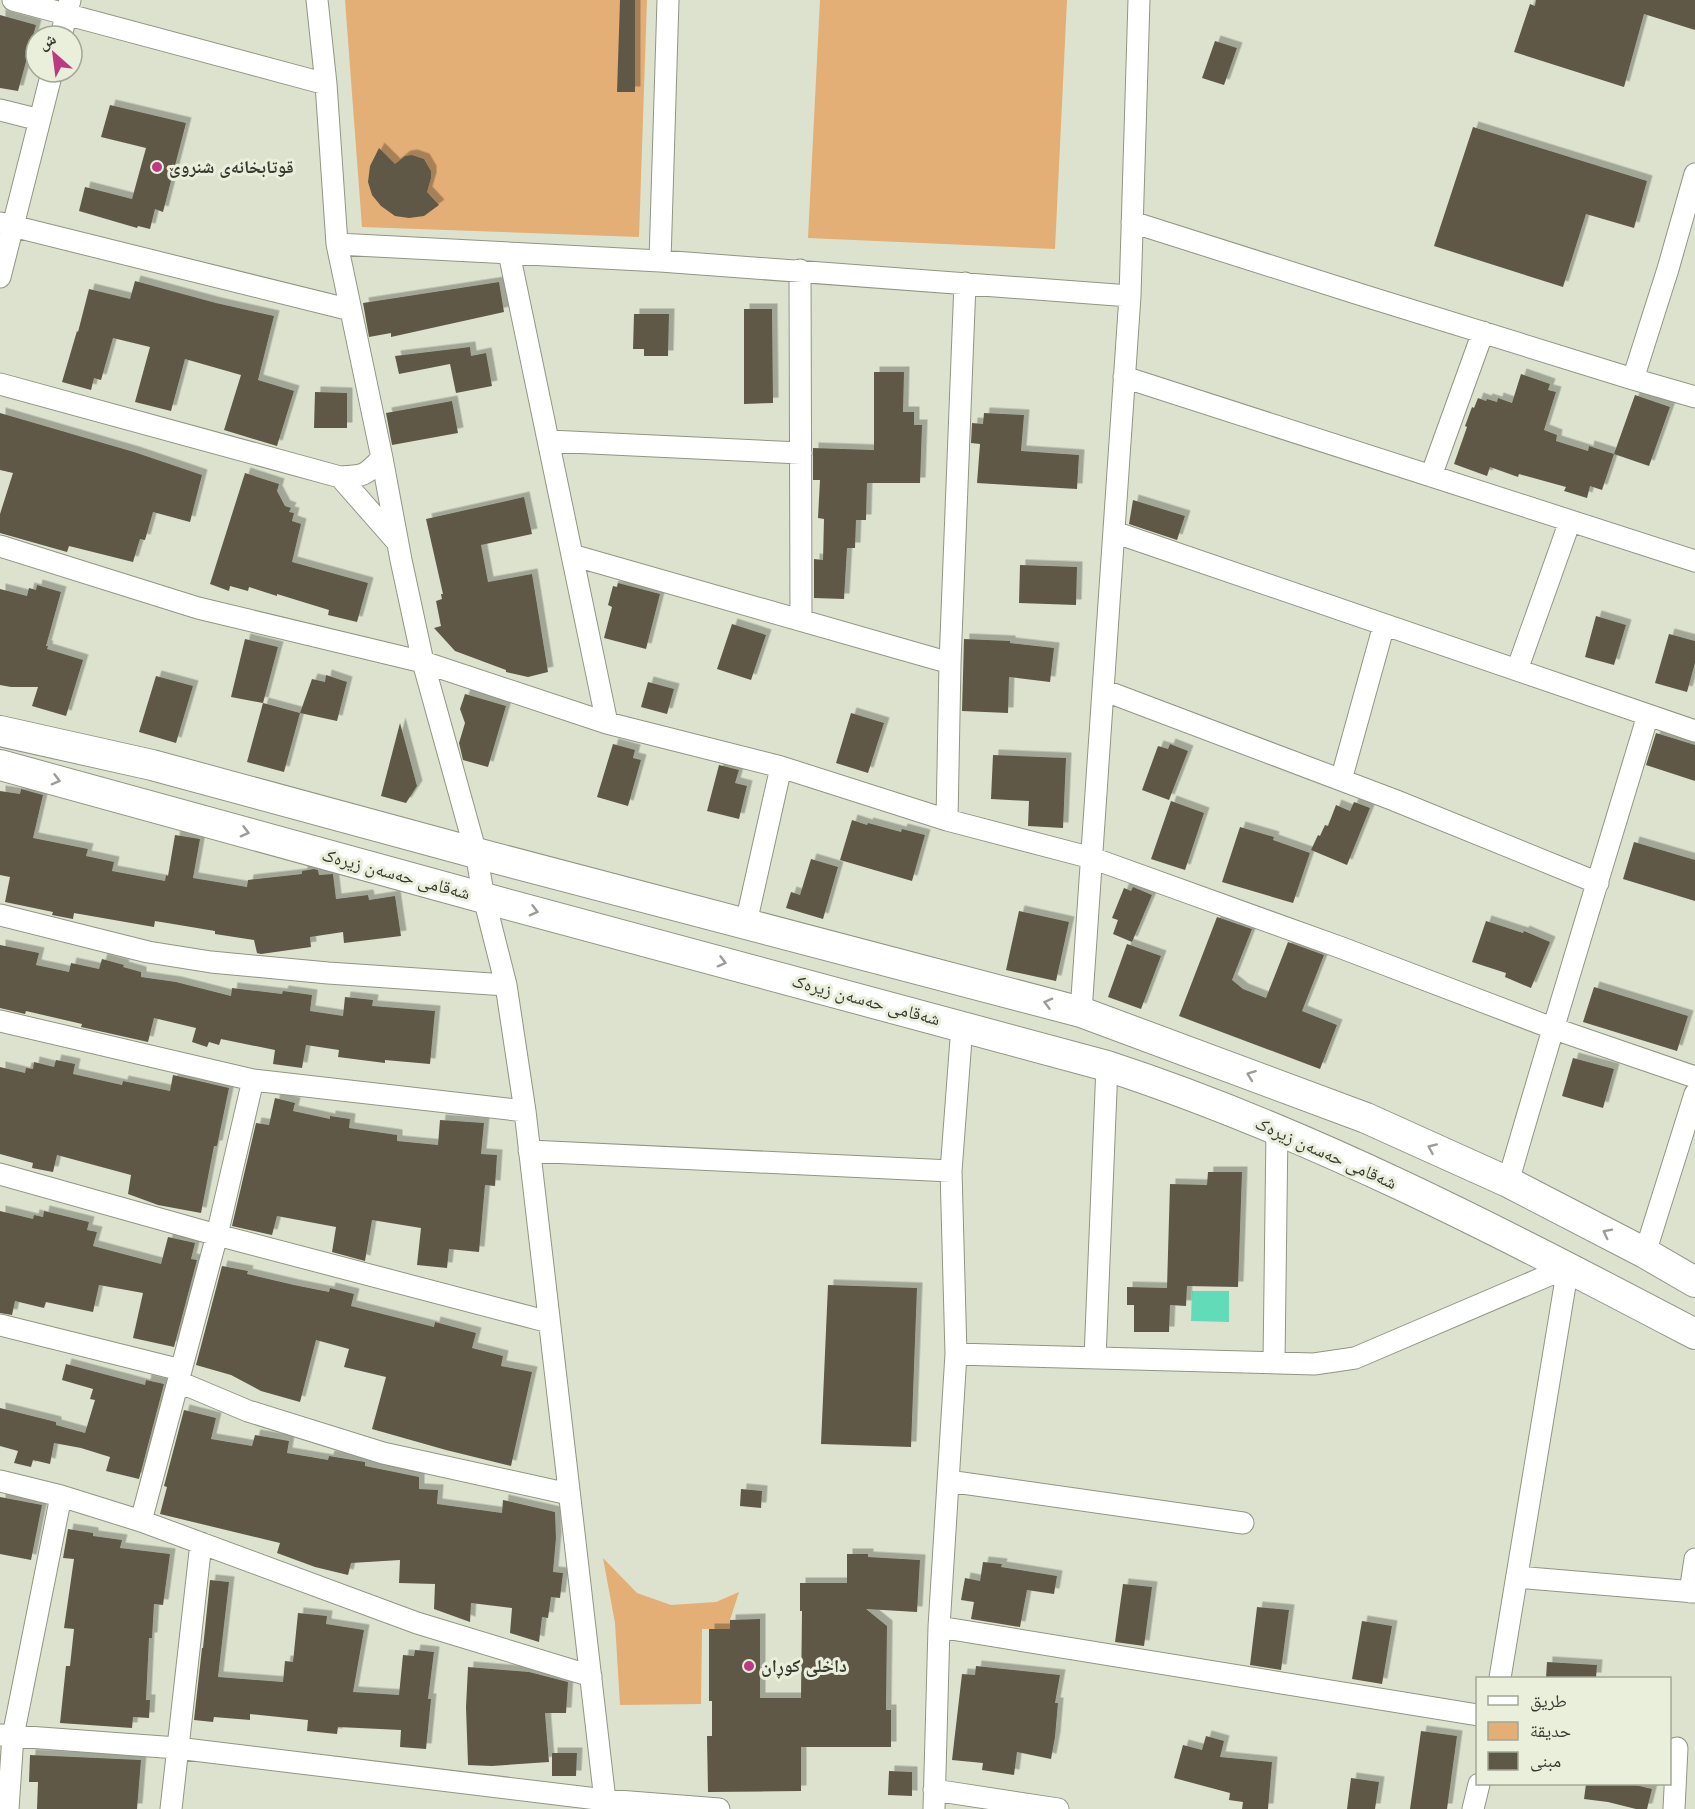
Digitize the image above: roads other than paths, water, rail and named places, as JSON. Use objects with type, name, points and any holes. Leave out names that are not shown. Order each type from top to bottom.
[{"type":"main road","points":[[0,730],[152,765],[1081,1012],[1366,1118],[1497,1177],[1645,1253],[1695,1282]]},
{"type":"main road","name":"شەقامی حەسەن زیرەک","points":[[0,765],[962,1026],[1107,1066],[1172,1087],[1321,1147],[1568,1268],[1695,1334]]},
{"type":"main road","points":[[1465,1217],[1497,1177]]},
{"type":"street","points":[[13,0],[68,7],[326,84]]},
{"type":"street","points":[[317,0],[326,84],[337,244],[423,662],[476,853],[484,898],[506,985],[525,1112],[606,1805]]},
{"type":"street","points":[[660,261],[668,0]]},
{"type":"street","points":[[1081,1012],[1130,296],[1139,0]]},
{"type":"street","points":[[64,24],[68,7]]},
{"type":"street","points":[[0,277],[6,225],[40,120],[49,84]]},
{"type":"street","points":[[0,110],[40,120]]},
{"type":"street","points":[[1633,379],[1695,174]]},
{"type":"street","points":[[1132,222],[1695,398]]},
{"type":"street","points":[[6,225],[351,310]]},
{"type":"street","points":[[337,244],[800,270],[1130,296]]},
{"type":"street","points":[[510,254],[607,723]]},
{"type":"street","points":[[800,270],[801,619]]},
{"type":"street","points":[[947,820],[950,663],[965,283]]},
{"type":"street","points":[[1431,476],[1483,332]]},
{"type":"street","points":[[1124,377],[1695,561]]},
{"type":"street","points":[[0,384],[340,477],[360,477],[382,458]]},
{"type":"street","points":[[549,441],[801,453]]},
{"type":"street","points":[[340,477],[398,543]]},
{"type":"street","points":[[1517,670],[1570,521]]},
{"type":"street","points":[[1114,532],[1695,731]]},
{"type":"street","points":[[0,546],[198,608],[423,662],[607,723],[781,767],[947,820],[1092,858],[1342,948],[1552,1028],[1695,1077]]},
{"type":"street","points":[[572,555],[950,663]]},
{"type":"street","points":[[1341,780],[1384,625]]},
{"type":"street","points":[[1103,690],[1341,780],[1598,883]]},
{"type":"street","points":[[1497,1177],[1552,1028],[1648,715]]},
{"type":"street","points":[[746,923],[781,767]]},
{"type":"street","points":[[0,915],[148,952],[211,962],[328,973],[506,985]]},
{"type":"street","points":[[0,1020],[253,1080],[525,1112]]},
{"type":"street","points":[[962,1026],[951,1171],[956,1354],[939,1627],[934,1799],[1058,1809]]},
{"type":"street","points":[[1095,1358],[1107,1066]]},
{"type":"street","points":[[141,1521],[217,1235],[253,1080]]},
{"type":"street","points":[[1645,1253],[1695,1094]]},
{"type":"street","points":[[1274,1363],[1277,1129]]},
{"type":"street","points":[[529,1151],[951,1171]]},
{"type":"street","points":[[0,1174],[217,1235],[549,1322]]},
{"type":"street","points":[[956,1354],[1314,1364],[1355,1358],[1568,1268]]},
{"type":"street","points":[[1500,1677],[1568,1268]]},
{"type":"street","points":[[0,1325],[180,1376],[248,1411],[383,1453],[570,1494]]},
{"type":"street","points":[[0,1481],[61,1496],[141,1521],[417,1623],[591,1676]]},
{"type":"street","points":[[948,1481],[1243,1523]]},
{"type":"street","points":[[8,1809],[7,1736],[61,1496]]},
{"type":"street","points":[[171,1809],[201,1543]]},
{"type":"street","points":[[1517,1577],[1693,1592],[1695,1558]]},
{"type":"street","points":[[939,1627],[1476,1715]]},
{"type":"street","points":[[7,1736],[177,1748],[606,1805],[719,1809]]},
{"type":"street","points":[[1674,1809],[1680,1748]]},
{"type":"street","points":[[1473,1809],[1479,1785]]},
{"type":"place","name":"قوتابخانەی شنروێ","points":[[157,167]]},
{"type":"place","name":"داخلی کوڕان","points":[[749,1666]]}]
